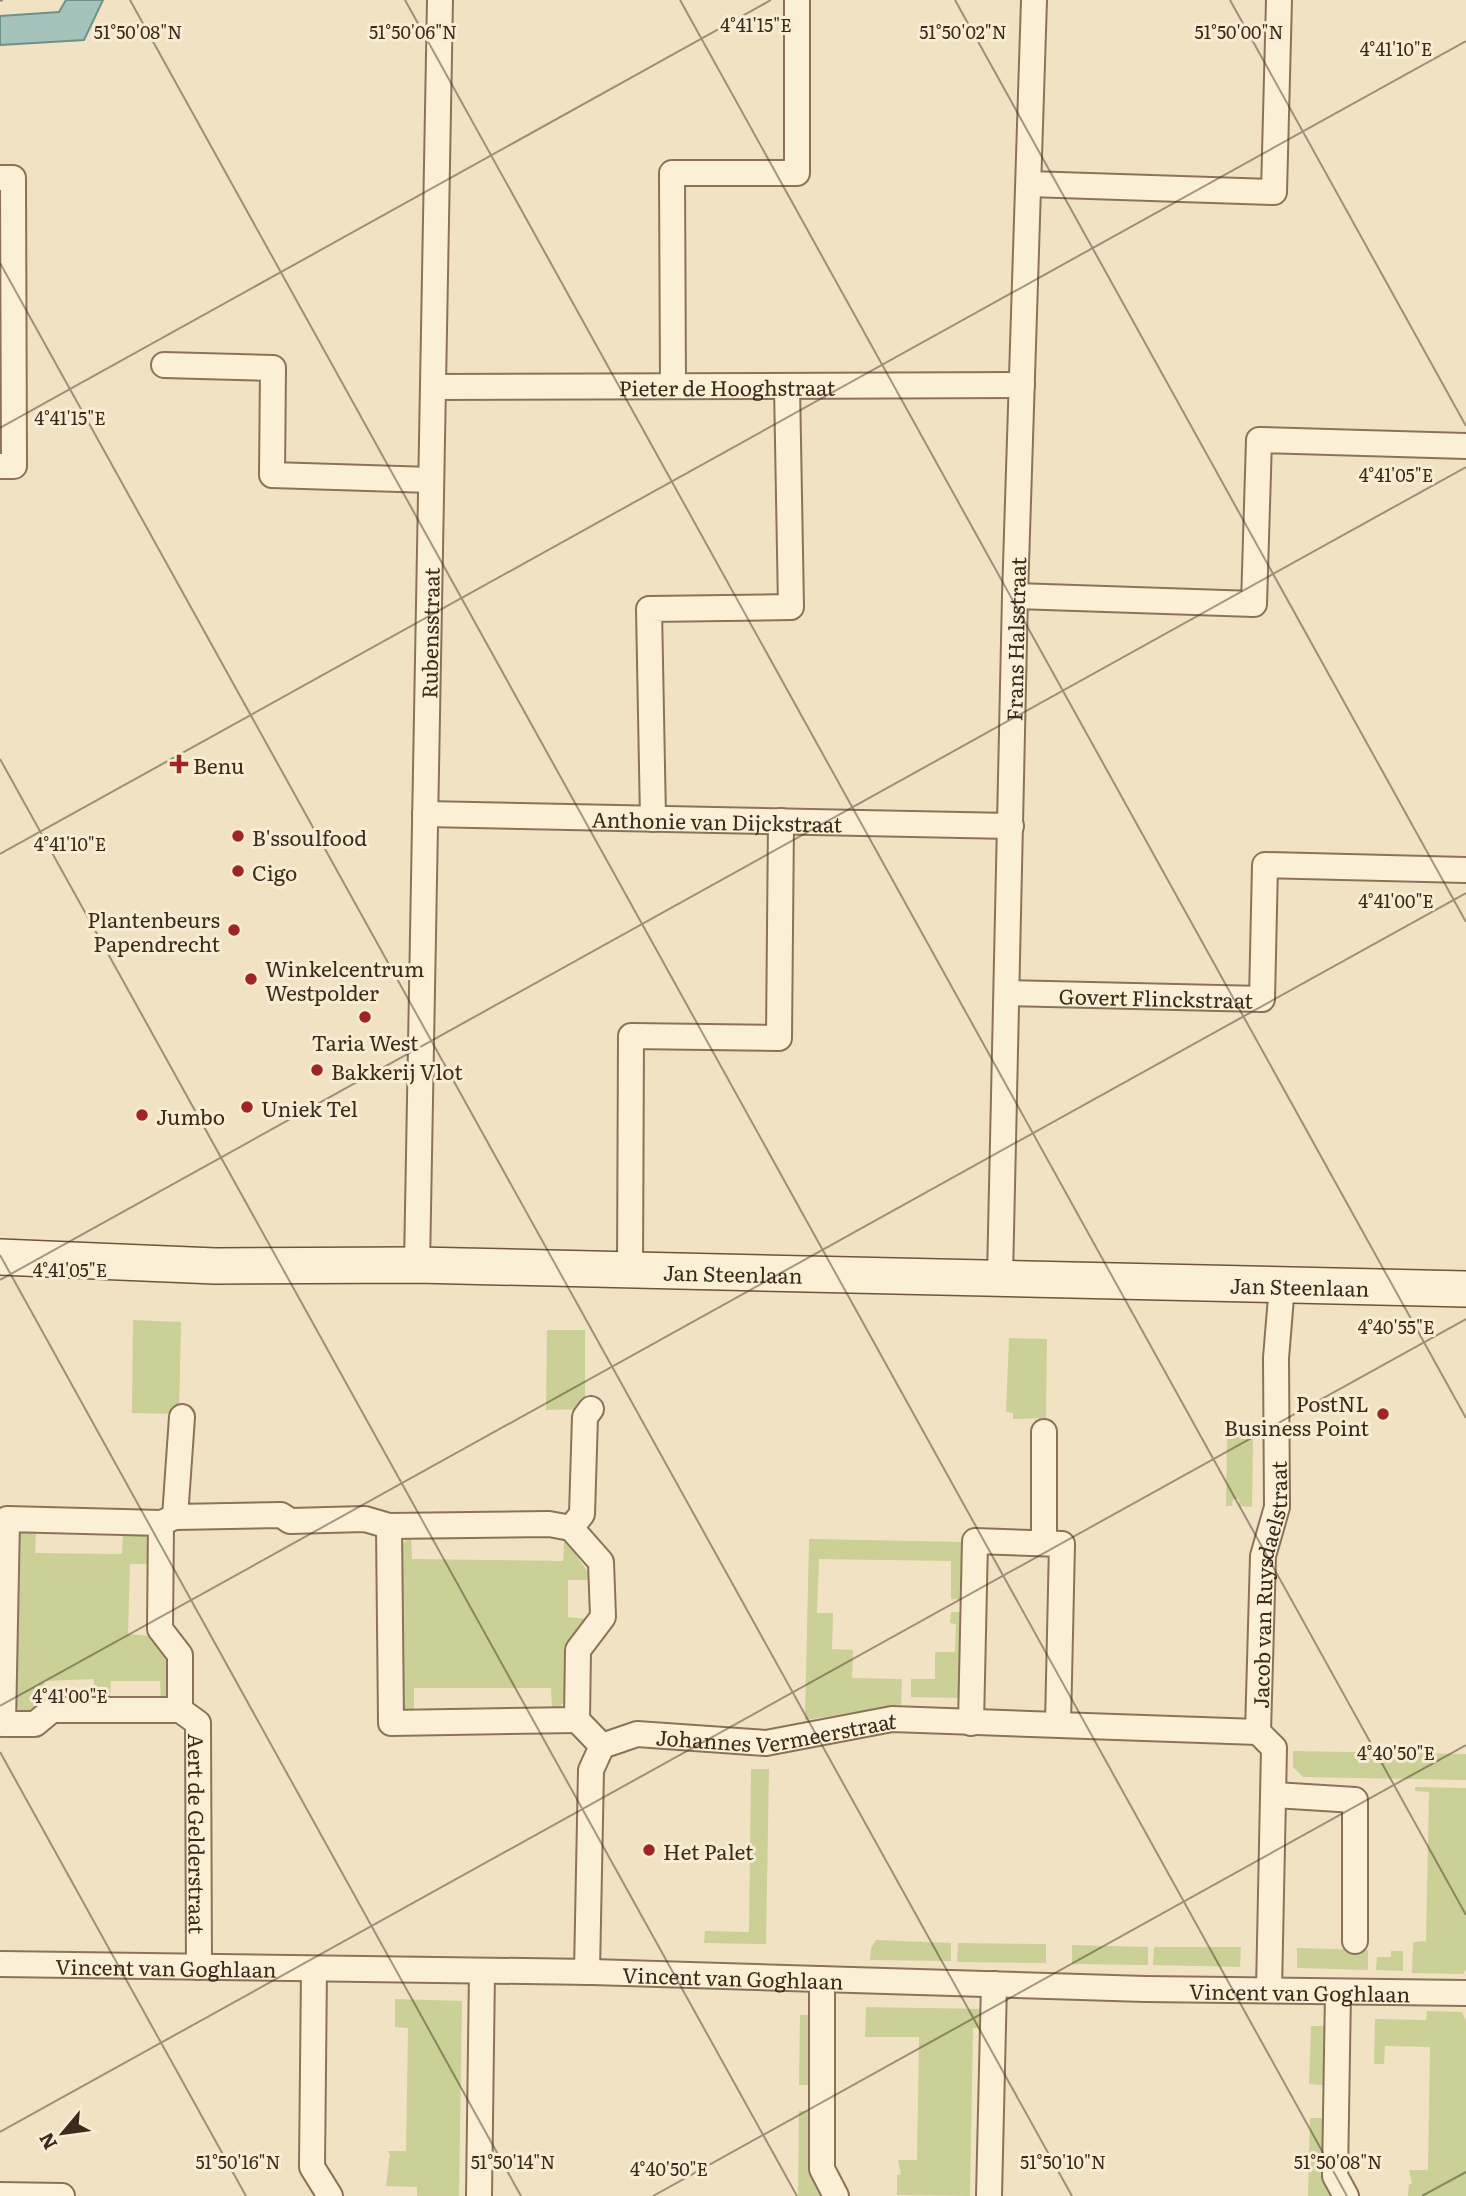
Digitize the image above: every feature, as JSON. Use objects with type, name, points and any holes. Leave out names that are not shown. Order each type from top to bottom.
[{"type":"street","name":"Rubensstraat","points":[[417,1265],[440,0]]},
{"type":"street","points":[[673,386],[672,173],[797,173],[797,0]]},
{"type":"street","name":"Frans Halsstraat","points":[[1000,1278],[1016,596],[1034,0]]},
{"type":"street","points":[[1029,184],[1273,192],[1279,0]]},
{"type":"street","points":[[0,178],[13,178],[7,293],[14,466],[0,466]]},
{"type":"street","points":[[164,365],[273,368],[272,475],[431,480]]},
{"type":"street","name":"Pieter de Hooghstraat","points":[[433,387],[1022,385]]},
{"type":"street","points":[[653,818],[649,609],[792,607],[787,386]]},
{"type":"street","points":[[1016,596],[1254,604],[1259,440],[1466,446]]},
{"type":"street","name":"Anthonie van Dijckstraat","points":[[425,814],[1011,826]]},
{"type":"street","points":[[630,1270],[631,1036],[779,1038],[781,821]]},
{"type":"street","name":"Govert Flinckstraat","points":[[1007,993],[1262,999],[1265,865],[1466,870]]},
{"type":"street","name":"Jan Steenlaan","points":[[15,1250],[215,1266],[417,1265],[1466,1289]]},
{"type":"street","name":"Jacob van Ruysdaelstraat","points":[[1269,1990],[1275,1795],[1273,1748],[1258,1731],[1263,1556],[1277,1507],[1276,1358],[1282,1285]]},
{"type":"street","points":[[571,1528],[582,1514],[584,1417],[591,1409]]},
{"type":"street","points":[[182,1417],[168,1520],[281,1515],[290,1521],[365,1519],[389,1527],[549,1524],[571,1528],[601,1562],[603,1617],[578,1650],[577,1720],[602,1746],[591,1770],[587,1972]]},
{"type":"street","points":[[1044,1432],[1044,1544]]},
{"type":"street","name":"Aert de Gelderstraat","points":[[180,1710],[180,1655],[160,1629],[168,1520],[7,1519],[1,1724],[35,1724],[52,1710],[180,1710],[198,1723],[199,1967]]},
{"type":"street","points":[[389,1527],[391,1723],[577,1720]]},
{"type":"street","points":[[971,1723],[975,1541],[1062,1544],[1058,1724]]},
{"type":"street","name":"Johannes Vermeerstraat","points":[[602,1746],[637,1734],[766,1744],[892,1719],[1258,1731]]},
{"type":"street","points":[[1275,1795],[1355,1800],[1354,1941]]},
{"type":"street","name":"Vincent van Goghlaan","points":[[0,1964],[587,1972],[994,1984],[1466,1993]]},
{"type":"street","points":[[314,1970],[312,2166],[330,2196]]},
{"type":"street","points":[[479,2196],[482,1971]]},
{"type":"street","points":[[822,1979],[822,2169],[836,2196]]},
{"type":"street","points":[[989,2196],[994,1984]]},
{"type":"street","points":[[1338,1992],[1335,2176],[1346,2196]]},
{"type":"street","points":[[0,2195],[62,2196]]},
{"type":"green space","points":[[133,1320],[181,1322],[179,1414],[132,1413]]},
{"type":"green space","points":[[547,1330],[585,1330],[585,1409],[546,1410]]},
{"type":"green space","points":[[1009,1338],[1047,1339],[1046,1418],[1013,1419],[1013,1413],[1006,1412]]},
{"type":"green space","points":[[1227,1437],[1253,1437],[1252,1507],[1239,1506],[1239,1499],[1233,1499],[1232,1506],[1226,1506]]},
{"type":"green space","points":[[21,1532],[36,1532],[35,1553],[122,1554],[123,1533],[145,1534],[151,1541],[151,1564],[130,1564],[128,1634],[150,1636],[170,1657],[169,1702],[161,1702],[160,1681],[111,1681],[110,1701],[94,1700],[94,1679],[44,1681],[44,1706],[38,1712],[19,1711],[10,1699],[13,1540]]},
{"type":"green space","points":[[411,1539],[412,1559],[563,1561],[564,1542],[567,1542],[588,1572],[589,1580],[568,1580],[568,1617],[588,1619],[569,1698],[558,1708],[552,1708],[551,1688],[414,1688],[414,1713],[408,1713],[396,1701],[399,1547]]},
{"type":"green space","points":[[809,1539],[966,1542],[965,1600],[951,1599],[951,1561],[819,1559],[817,1613],[833,1613],[832,1649],[853,1650],[852,1678],[902,1679],[901,1705],[805,1720]]},
{"type":"green space","points":[[951,1612],[965,1612],[963,1698],[911,1697],[911,1679],[935,1679],[935,1652],[955,1652],[956,1624],[950,1623]]},
{"type":"green space","points":[[1293,1751],[1466,1754],[1466,1780],[1303,1777],[1293,1767]]},
{"type":"green space","points":[[751,1769],[769,1769],[766,1944],[704,1943],[705,1931],[749,1932]]},
{"type":"green space","points":[[1415,1787],[1466,1788],[1466,1969],[1463,1974],[1412,1973],[1413,1942],[1426,1941],[1429,1792],[1415,1791]]},
{"type":"green space","points":[[876,1940],[951,1943],[951,1961],[870,1960],[871,1948]]},
{"type":"green space","points":[[958,1943],[1046,1944],[1046,1963],[957,1962]]},
{"type":"green space","points":[[1072,1945],[1148,1947],[1148,1965],[1072,1964]]},
{"type":"green space","points":[[1154,1947],[1241,1947],[1240,1967],[1153,1965]]},
{"type":"green space","points":[[1297,1948],[1368,1950],[1368,1970],[1297,1968]]},
{"type":"green space","points":[[1391,1951],[1403,1951],[1403,1971],[1376,1970],[1377,1957],[1391,1957]]},
{"type":"green space","points":[[395,1999],[462,2001],[459,2196],[417,2196],[417,2187],[386,2186],[390,2154],[387,2151],[406,2151],[408,2028],[395,2027]]},
{"type":"green space","points":[[866,2007],[983,2009],[981,2028],[973,2028],[970,2196],[897,2195],[897,2175],[901,2174],[898,2160],[917,2160],[919,2037],[865,2037]]},
{"type":"green space","points":[[1427,2011],[1462,2012],[1466,2021],[1466,2196],[1408,2196],[1409,2184],[1412,2184],[1409,2170],[1428,2170],[1430,2047],[1385,2046],[1384,2064],[1374,2064],[1375,2019],[1426,2020]]},
{"type":"green space","points":[[800,2015],[814,2015],[813,2085],[799,2085]]},
{"type":"green space","points":[[1311,2026],[1325,2026],[1324,2085],[1309,2084]]},
{"type":"green space","points":[[799,2111],[812,2111],[824,2196],[798,2196]]},
{"type":"green space","points":[[1310,2118],[1324,2118],[1334,2196],[1308,2196]]},
{"type":"water","points":[[66,0],[103,0],[84,40],[0,45],[0,16],[59,12]]},
{"type":"place","name":"Benu","points":[[179,764]]},
{"type":"place","name":"B'ssoulfood","points":[[238,836]]},
{"type":"place","name":"Cigo","points":[[238,871]]},
{"type":"place","name":"Plantenbeurs Papendrecht","points":[[234,930]]},
{"type":"place","name":"Winkelcentrum Westpolder","points":[[251,979]]},
{"type":"place","name":"Taria West","points":[[365,1017]]},
{"type":"place","name":"Bakkerij Vlot","points":[[317,1070]]},
{"type":"place","name":"Uniek Tel","points":[[247,1107]]},
{"type":"place","name":"Jumbo","points":[[142,1115]]},
{"type":"place","name":"PostNL Business Point","points":[[1383,1414]]},
{"type":"place","name":"Het Palet","points":[[649,1850]]}]
